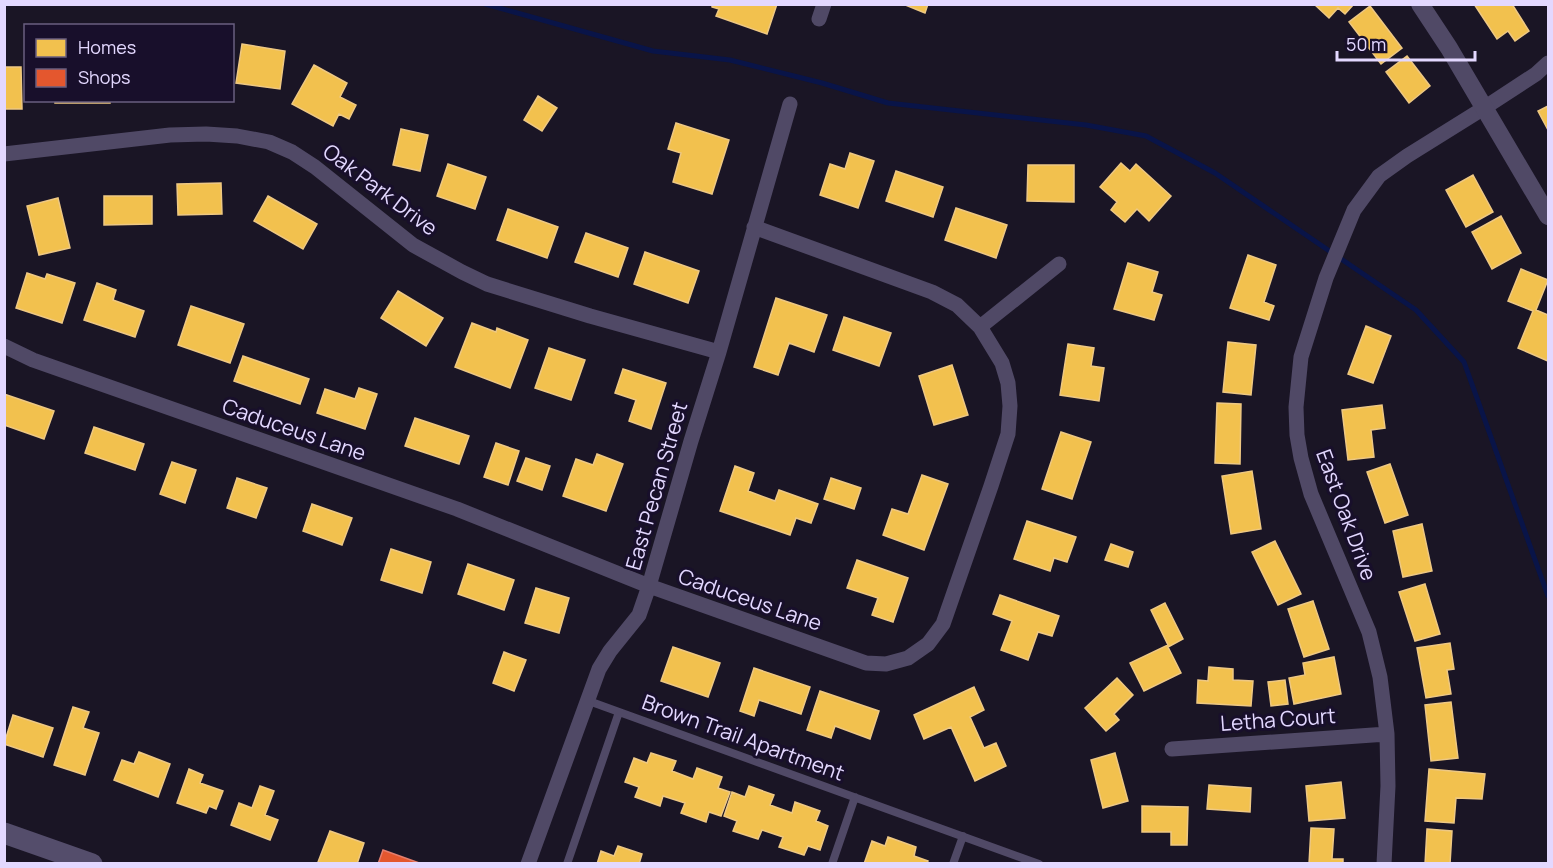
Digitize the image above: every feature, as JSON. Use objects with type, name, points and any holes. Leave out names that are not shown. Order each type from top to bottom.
[{"type":"main road","points":[[4,833],[92,864]]},
{"type":"street","points":[[1420,4],[1485,108],[1548,216]]},
{"type":"street","name":"East Oak Drive","points":[[1384,864],[1388,786],[1387,734],[1380,677],[1369,632],[1311,494],[1301,458],[1296,407],[1301,357],[1326,278],[1354,210],[1378,176],[1485,108],[1536,74],[1548,63]]},
{"type":"street","name":"East Pecan Street","points":[[528,864],[599,669],[610,651],[639,615],[649,586],[790,104]]},
{"type":"street","name":"Oak Park Drive","points":[[4,154],[170,135],[237,136],[269,142],[292,152],[315,167],[413,245],[487,284],[719,352]]},
{"type":"street","name":"Caduceus Lane","points":[[4,346],[33,360],[457,509],[649,586],[866,663],[886,664],[908,658],[928,645],[943,624],[1008,434],[1010,406],[1008,383],[1002,363],[980,327],[957,305],[932,292],[754,228]]},
{"type":"street","points":[[980,327],[1059,264]]},
{"type":"street","name":"Letha Court","points":[[1172,749],[1387,734]]},
{"type":"lane","name":"Brown Trail Apartment","points":[[586,700],[1039,864]]},
{"type":"lane","name":"Brown Trail Apartment","points":[[567,864],[619,712]]},
{"type":"lane","name":"Brown Trail Apartment","points":[[831,864],[855,797]]},
{"type":"lane","points":[[953,864],[963,836]]},
{"type":"building: Homes","points":[[712,4],[777,4],[767,34],[716,16],[719,9],[712,7]]},
{"type":"building: Homes","points":[[903,4],[928,4],[925,13]]},
{"type":"building: Homes","points":[[1314,4],[1354,4],[1345,14],[1338,8],[1329,18]]},
{"type":"building: Homes","points":[[1474,4],[1512,4],[1529,31],[1515,41],[1508,31],[1497,39]]},
{"type":"building: Homes","points":[[1370,6],[1402,48],[1381,64],[1349,22]]},
{"type":"building: Homes","points":[[242,44],[285,51],[280,89],[236,83]]},
{"type":"building: Homes","points":[[1407,56],[1430,86],[1409,103],[1386,72]]},
{"type":"building: Homes","points":[[314,65],[347,83],[340,97],[356,105],[349,119],[339,114],[333,126],[292,104]]},
{"type":"building: Homes","points":[[4,67],[21,67],[22,109],[4,109]]},
{"type":"building: Homes","points":[[538,96],[557,108],[542,131],[524,120]]},
{"type":"building: Homes","points":[[55,102],[110,102],[110,103]]},
{"type":"building: Homes","points":[[1548,106],[1548,130],[1538,111]]},
{"type":"building: Homes","points":[[676,123],[729,140],[712,194],[673,182],[681,153],[668,149]]},
{"type":"building: Homes","points":[[401,129],[428,135],[420,171],[393,165]]},
{"type":"building: Homes","points":[[850,153],[874,161],[858,208],[820,195],[830,164],[845,169]]},
{"type":"building: Homes","points":[[1121,163],[1130,171],[1136,164],[1171,196],[1149,221],[1137,209],[1125,222],[1111,210],[1117,202],[1100,187]]},
{"type":"building: Homes","points":[[448,164],[486,177],[475,209],[437,196]]},
{"type":"building: Homes","points":[[1028,165],[1074,165],[1074,202],[1027,201]]},
{"type":"building: Homes","points":[[896,171],[943,187],[933,217],[886,201]]},
{"type":"building: Homes","points":[[1473,175],[1493,212],[1466,227],[1446,190]]},
{"type":"building: Homes","points":[[221,183],[222,214],[178,215],[177,184]]},
{"type":"building: Homes","points":[[104,196],[152,196],[152,224],[104,225]]},
{"type":"building: Homes","points":[[268,196],[317,224],[303,249],[254,221]]},
{"type":"building: Homes","points":[[58,198],[70,248],[39,255],[27,206]]},
{"type":"building: Homes","points":[[956,208],[1007,225],[996,258],[945,240]]},
{"type":"building: Homes","points":[[508,209],[558,227],[547,258],[497,240]]},
{"type":"building: Homes","points":[[1501,216],[1521,253],[1492,269],[1472,232]]},
{"type":"building: Homes","points":[[586,233],[628,248],[618,277],[575,262]]},
{"type":"building: Homes","points":[[645,252],[699,271],[688,303],[634,284]]},
{"type":"building: Homes","points":[[1248,255],[1276,265],[1264,302],[1274,306],[1269,320],[1230,308]]},
{"type":"building: Homes","points":[[1128,263],[1158,272],[1152,292],[1162,295],[1154,320],[1114,309]]},
{"type":"building: Homes","points":[[1521,269],[1548,280],[1536,310],[1548,315],[1548,361],[1518,348],[1533,311],[1508,301]]},
{"type":"building: Homes","points":[[27,273],[45,279],[47,274],[75,283],[62,323],[16,308]]},
{"type":"building: Homes","points":[[97,283],[116,290],[113,300],[144,311],[135,337],[84,320]]},
{"type":"building: Homes","points":[[398,291],[443,318],[426,346],[381,318]]},
{"type":"building: Homes","points":[[776,298],[827,315],[814,352],[789,343],[778,375],[754,367]]},
{"type":"building: Homes","points":[[191,306],[244,324],[230,363],[178,345]]},
{"type":"building: Homes","points":[[844,317],[891,333],[879,366],[833,350]]},
{"type":"building: Homes","points":[[472,323],[496,332],[497,328],[528,340],[510,388],[455,367]]},
{"type":"building: Homes","points":[[1366,326],[1391,336],[1373,383],[1348,374]]},
{"type":"building: Homes","points":[[1228,342],[1256,345],[1251,395],[1223,392]]},
{"type":"building: Homes","points":[[1068,344],[1094,348],[1091,366],[1104,368],[1099,401],[1060,395]]},
{"type":"building: Homes","points":[[549,348],[585,360],[571,400],[535,388]]},
{"type":"building: Homes","points":[[243,356],[309,379],[300,404],[234,381]]},
{"type":"building: Homes","points":[[952,365],[968,415],[934,425],[919,376]]},
{"type":"building: Homes","points":[[623,369],[666,383],[651,429],[629,421],[636,400],[615,393]]},
{"type":"building: Homes","points":[[359,388],[377,394],[365,429],[317,413],[325,389],[355,399]]},
{"type":"building: Homes","points":[[4,394],[54,411],[44,439],[4,425]]},
{"type":"building: Homes","points":[[1217,403],[1241,404],[1240,464],[1215,463]]},
{"type":"building: Homes","points":[[1382,405],[1385,428],[1371,430],[1374,457],[1348,460],[1342,410]]},
{"type":"building: Homes","points":[[415,418],[469,436],[459,464],[405,446]]},
{"type":"building: Homes","points":[[94,427],[144,444],[135,470],[85,453]]},
{"type":"building: Homes","points":[[1061,432],[1091,442],[1072,499],[1042,489]]},
{"type":"building: Homes","points":[[496,443],[519,451],[508,485],[484,477]]},
{"type":"building: Homes","points":[[597,454],[623,464],[606,511],[563,496],[576,459],[593,465]]},
{"type":"building: Homes","points":[[526,458],[550,466],[542,490],[517,481]]},
{"type":"building: Homes","points":[[172,462],[196,470],[185,503],[160,494]]},
{"type":"building: Homes","points":[[1390,464],[1408,515],[1385,523],[1367,472]]},
{"type":"building: Homes","points":[[735,466],[754,473],[748,491],[775,501],[779,490],[818,504],[811,523],[796,518],[790,535],[720,511]]},
{"type":"building: Homes","points":[[1252,471],[1261,529],[1231,534],[1222,476]]},
{"type":"building: Homes","points":[[922,475],[948,484],[924,550],[883,535],[892,509],[908,514]]},
{"type":"building: Homes","points":[[237,478],[267,488],[256,518],[227,508]]},
{"type":"building: Homes","points":[[831,478],[861,488],[854,509],[824,499]]},
{"type":"building: Homes","points":[[312,504],[352,518],[342,545],[303,531]]},
{"type":"building: Homes","points":[[1027,521],[1076,537],[1067,562],[1054,558],[1050,571],[1014,559]]},
{"type":"building: Homes","points":[[1422,524],[1432,571],[1403,577],[1393,531]]},
{"type":"building: Homes","points":[[1275,541],[1301,594],[1278,605],[1252,552]]},
{"type":"building: Homes","points":[[1111,544],[1133,552],[1128,567],[1105,560]]},
{"type":"building: Homes","points":[[391,549],[431,562],[422,593],[381,580]]},
{"type":"building: Homes","points":[[857,560],[908,578],[893,622],[872,615],[878,598],[847,588]]},
{"type":"building: Homes","points":[[468,564],[514,580],[504,610],[458,594]]},
{"type":"building: Homes","points":[[1425,584],[1440,634],[1415,641],[1399,592]]},
{"type":"building: Homes","points":[[536,588],[569,598],[559,633],[525,623]]},
{"type":"building: Homes","points":[[1000,595],[1059,616],[1052,636],[1038,632],[1028,660],[1001,650],[1012,621],[993,614]]},
{"type":"building: Homes","points":[[1313,601],[1329,649],[1304,657],[1288,609]]},
{"type":"building: Homes","points":[[1165,603],[1183,639],[1168,647],[1181,673],[1144,691],[1130,663],[1168,645],[1151,610]]},
{"type":"building: Homes","points":[[1450,643],[1454,669],[1447,670],[1451,694],[1426,698],[1417,648]]},
{"type":"building: Homes","points":[[673,647],[720,663],[708,697],[661,681]]},
{"type":"building: Homes","points":[[504,652],[526,660],[514,691],[493,683]]},
{"type":"building: Homes","points":[[1334,657],[1341,694],[1294,704],[1289,678],[1305,675],[1303,663]]},
{"type":"building: Homes","points":[[1209,667],[1233,669],[1233,680],[1253,681],[1251,706],[1197,703],[1198,680],[1208,681]]},
{"type":"building: Homes","points":[[754,668],[810,687],[801,714],[759,700],[754,716],[740,711]]},
{"type":"building: Homes","points":[[1117,678],[1133,695],[1114,714],[1119,720],[1106,731],[1085,708]]},
{"type":"building: Homes","points":[[1285,680],[1288,704],[1271,706],[1268,682]]},
{"type":"building: Homes","points":[[974,687],[984,710],[970,717],[984,748],[996,743],[1006,766],[975,781],[951,727],[924,739],[914,715]]},
{"type":"building: Homes","points":[[820,691],[879,711],[870,739],[835,726],[831,738],[807,730]]},
{"type":"building: Homes","points":[[1451,702],[1458,758],[1431,761],[1425,705]]},
{"type":"building: Homes","points":[[73,707],[89,712],[83,728],[99,733],[85,775],[54,765]]},
{"type":"building: Homes","points":[[13,715],[53,728],[43,757],[4,744]]},
{"type":"building: Homes","points":[[139,752],[170,764],[158,797],[114,780],[122,760],[134,764]]},
{"type":"building: Homes","points":[[651,753],[676,761],[672,771],[693,779],[697,768],[722,777],[718,788],[730,792],[721,816],[709,812],[706,822],[681,813],[685,803],[663,796],[660,806],[635,797],[639,787],[625,782],[634,758],[647,763]]},
{"type":"building: Homes","points":[[1115,753],[1128,801],[1103,808],[1091,760]]},
{"type":"building: Homes","points":[[189,769],[203,775],[200,783],[223,791],[216,809],[209,806],[206,813],[177,803]]},
{"type":"building: Homes","points":[[1429,769],[1485,774],[1482,799],[1456,798],[1454,823],[1425,821]]},
{"type":"building: Homes","points":[[1341,782],[1345,818],[1309,821],[1306,786]]},
{"type":"building: Homes","points":[[1209,785],[1251,788],[1250,812],[1207,809]]},
{"type":"building: Homes","points":[[260,786],[274,791],[265,815],[278,820],[270,840],[231,825],[239,803],[252,808]]},
{"type":"building: Homes","points":[[749,786],[774,795],[770,805],[792,813],[795,802],[820,811],[816,821],[828,826],[820,850],[808,846],[804,855],[779,847],[783,837],[762,830],[758,839],[733,831],[737,821],[724,816],[732,792],[745,797]]},
{"type":"building: Homes","points":[[1142,806],[1188,807],[1187,845],[1171,845],[1171,832],[1142,832]]},
{"type":"building: Homes","points":[[1311,828],[1334,829],[1332,859],[1343,859],[1343,864],[1309,864]]},
{"type":"building: Homes","points":[[1427,829],[1452,831],[1450,864],[1425,864]]},
{"type":"building: Homes","points":[[330,831],[364,843],[357,864],[318,862]]},
{"type":"building: Homes","points":[[888,837],[916,847],[914,856],[928,861],[927,864],[864,864],[872,841],[885,846]]},
{"type":"building: Homes","points":[[618,846],[642,854],[639,864],[597,864],[601,851],[614,856]]},
{"type":"building: Shops","points":[[383,850],[422,864],[378,864]]},
{"type":"waterway","points":[[485,4],[653,51],[730,60],[822,83],[888,103],[1086,125],[1146,136],[1215,173],[1416,310],[1464,362],[1548,596]]}]
